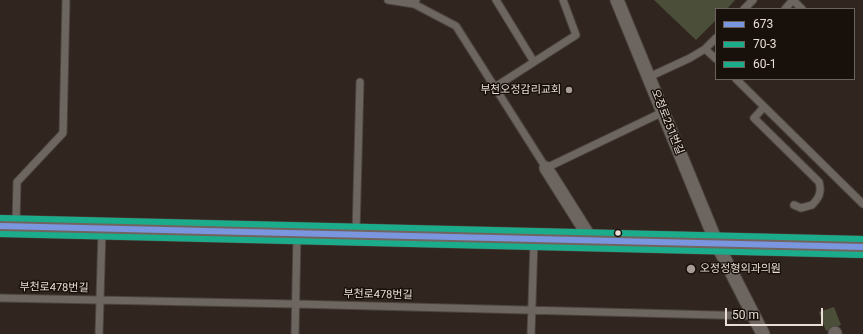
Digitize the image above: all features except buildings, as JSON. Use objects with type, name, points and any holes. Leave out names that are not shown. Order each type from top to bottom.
[{"type":"main road","points":[[8,226],[863,247]]},
{"type":"street","name":"오정로251번길","points":[[617,0],[717,244],[763,334]]},
{"type":"street","points":[[546,168],[592,241]]},
{"type":"lane","points":[[8,226],[18,182],[63,134],[66,0]]},
{"type":"lane","points":[[388,0],[415,2],[456,26],[546,168],[663,112]]},
{"type":"lane","points":[[496,0],[534,62]]},
{"type":"lane","points":[[494,87],[576,35],[563,0]]},
{"type":"lane","points":[[745,8],[753,0]]},
{"type":"lane","points":[[786,8],[793,0],[801,8]]},
{"type":"lane","points":[[649,77],[690,58],[705,49],[715,39]]},
{"type":"lane","points":[[705,49],[715,58]]},
{"type":"lane","points":[[737,80],[863,204]]},
{"type":"lane","points":[[356,235],[360,82]]},
{"type":"lane","points":[[764,107],[754,118],[819,182],[821,189],[819,196],[812,205],[801,208],[794,205]]},
{"type":"lane","points":[[99,334],[102,229]]},
{"type":"lane","points":[[296,334],[297,233]]},
{"type":"lane","points":[[531,334],[534,239]]},
{"type":"lane","name":"부천로478번길","points":[[0,298],[755,316]]},
{"type":"green space","points":[[654,0],[735,0],[728,8],[715,8],[715,21],[696,40]]},
{"type":"green space","points":[[834,307],[841,325],[826,331],[819,312]]},
{"type":"transit line","name":"60-1","points":[[0,218],[863,239]]},
{"type":"transit line","name":"673","points":[[0,226],[863,247]]},
{"type":"transit line","name":"70-3","points":[[0,234],[863,255]]},
{"type":"place","name":"부천오정감리교회","points":[[569,90]]},
{"type":"place","name":"오정정형외과의원","points":[[691,269]]}]
